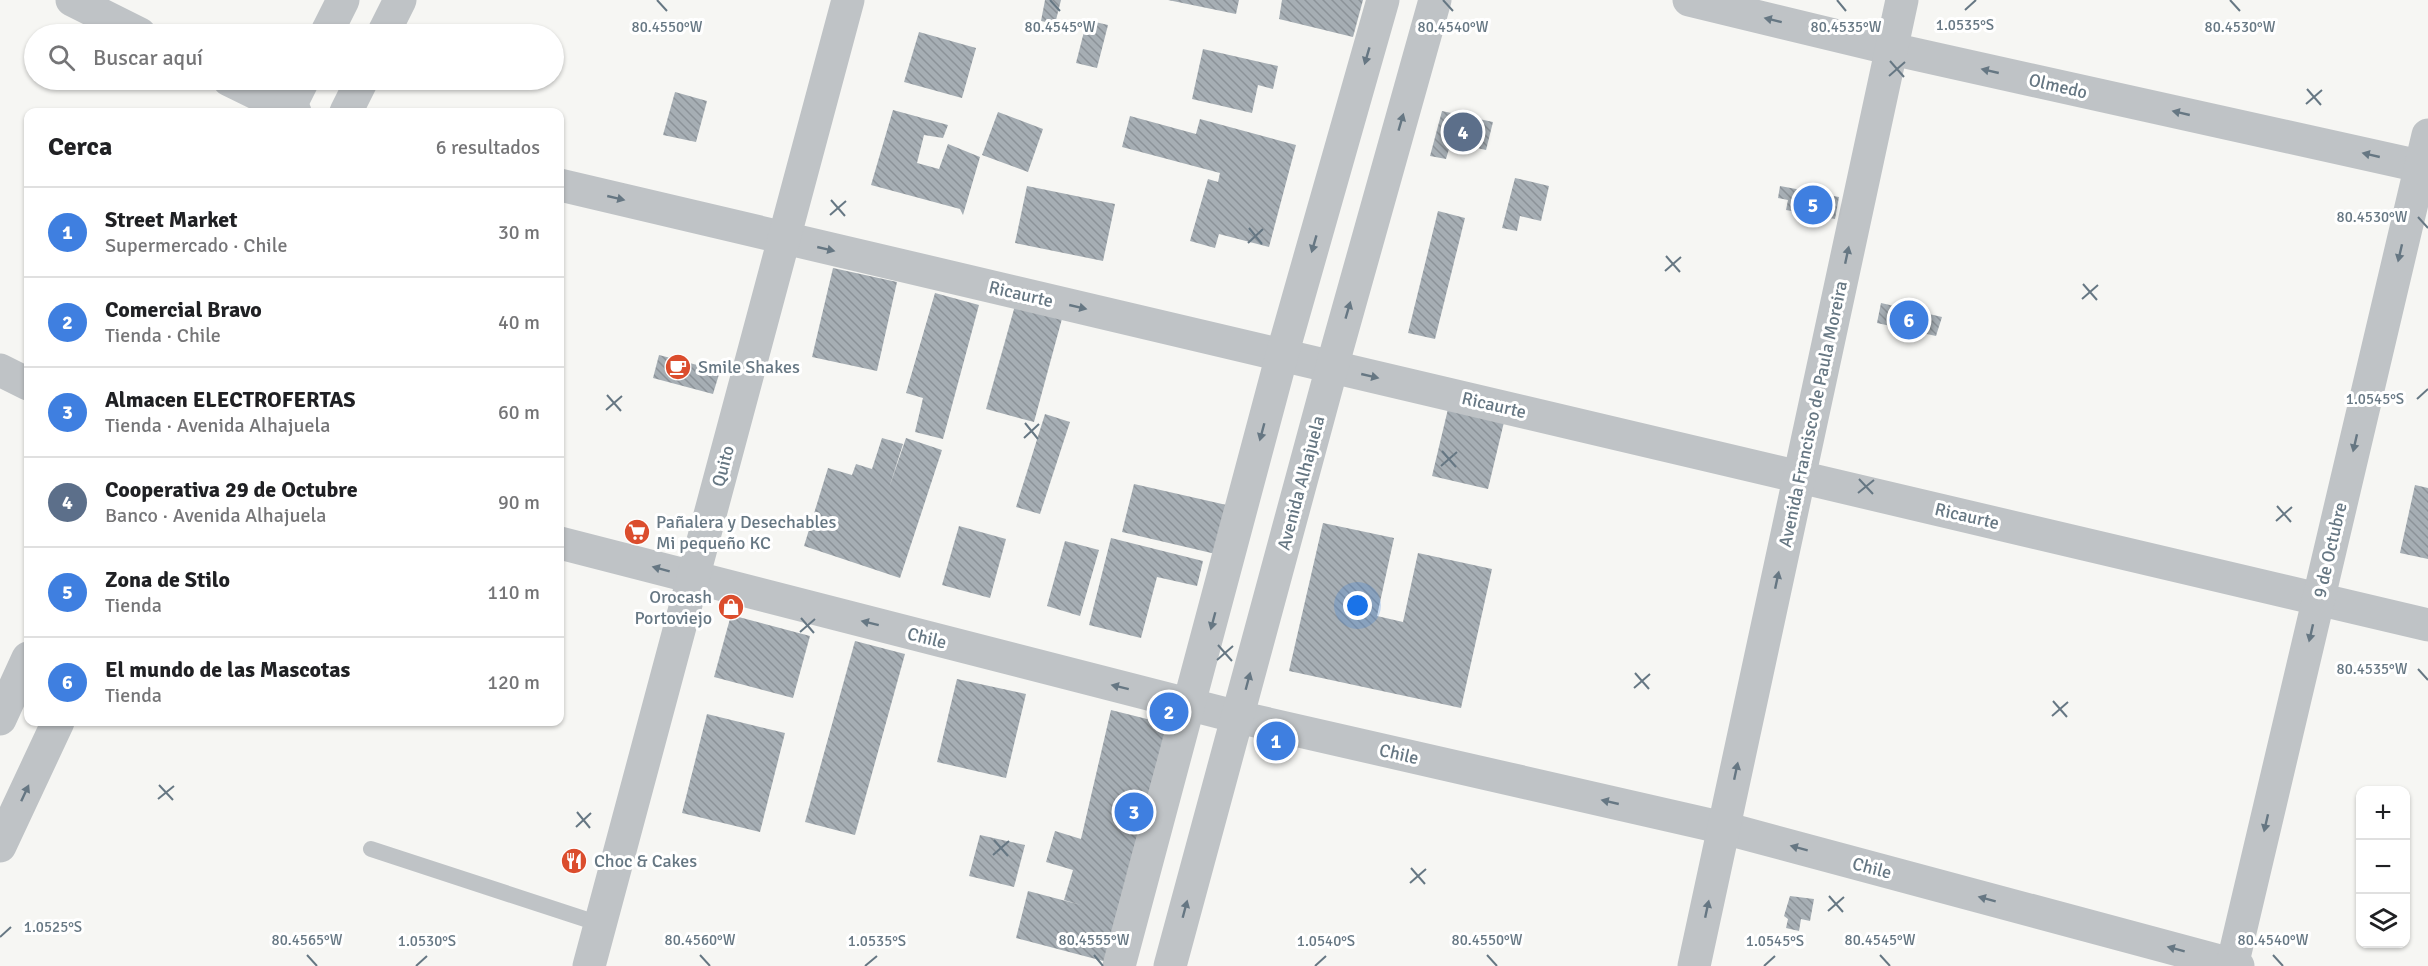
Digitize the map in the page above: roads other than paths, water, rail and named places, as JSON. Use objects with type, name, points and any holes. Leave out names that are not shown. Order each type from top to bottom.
[{"type":"street","points":[[72,0],[120,24]]},
{"type":"street","points":[[331,24],[343,0]]},
{"type":"street","points":[[388,24],[400,0]]},
{"type":"street","name":"Quito","points":[[589,966],[848,0]]},
{"type":"street","points":[[1119,966],[1282,355],[1383,0]]},
{"type":"street","name":"Avenida Alhajuela","points":[[1170,966],[1332,367],[1435,0]]},
{"type":"street","name":"Olmedo","points":[[1689,0],[1892,49],[2424,167]]},
{"type":"street","name":"Avenida Francisco de Paula Moreira","points":[[1694,966],[1902,0]]},
{"type":"street","points":[[248,90],[282,108]]},
{"type":"street","points":[[292,108],[299,90]]},
{"type":"street","points":[[348,108],[357,90]]},
{"type":"street","name":"9 de Octubre","points":[[2234,966],[2319,599],[2424,167],[2428,135]]},
{"type":"street","name":"Ricaurte","points":[[564,186],[2428,625]]},
{"type":"street","points":[[0,370],[24,382]]},
{"type":"street","name":"Chile","points":[[564,544],[1238,717],[1724,828],[2234,966]]},
{"type":"street","points":[[0,719],[24,667]]},
{"type":"street","points":[[0,846],[56,726]]},
{"type":"lane","points":[[371,849],[600,924]]},
{"type":"place","name":"Cooperativa 29 de Octubre","points":[[1463,132]]},
{"type":"place","name":"Zona de Stilo","points":[[1813,205]]},
{"type":"place","name":"El mundo de las Mascotas","points":[[1909,320]]},
{"type":"place","name":"Smile Shakes","points":[[678,367]]},
{"type":"place","name":"Pañalera y Desechables Mi pequeño KC","points":[[637,532]]},
{"type":"place","name":"Orocash Portoviejo","points":[[731,607]]},
{"type":"place","name":"Comercial Bravo","points":[[1169,712]]},
{"type":"place","name":"Street Market","points":[[1276,741]]},
{"type":"place","name":"Almacen ELECTROFERTAS","points":[[1134,812]]},
{"type":"place","name":"Choc & Cakes","points":[[574,861]]}]
